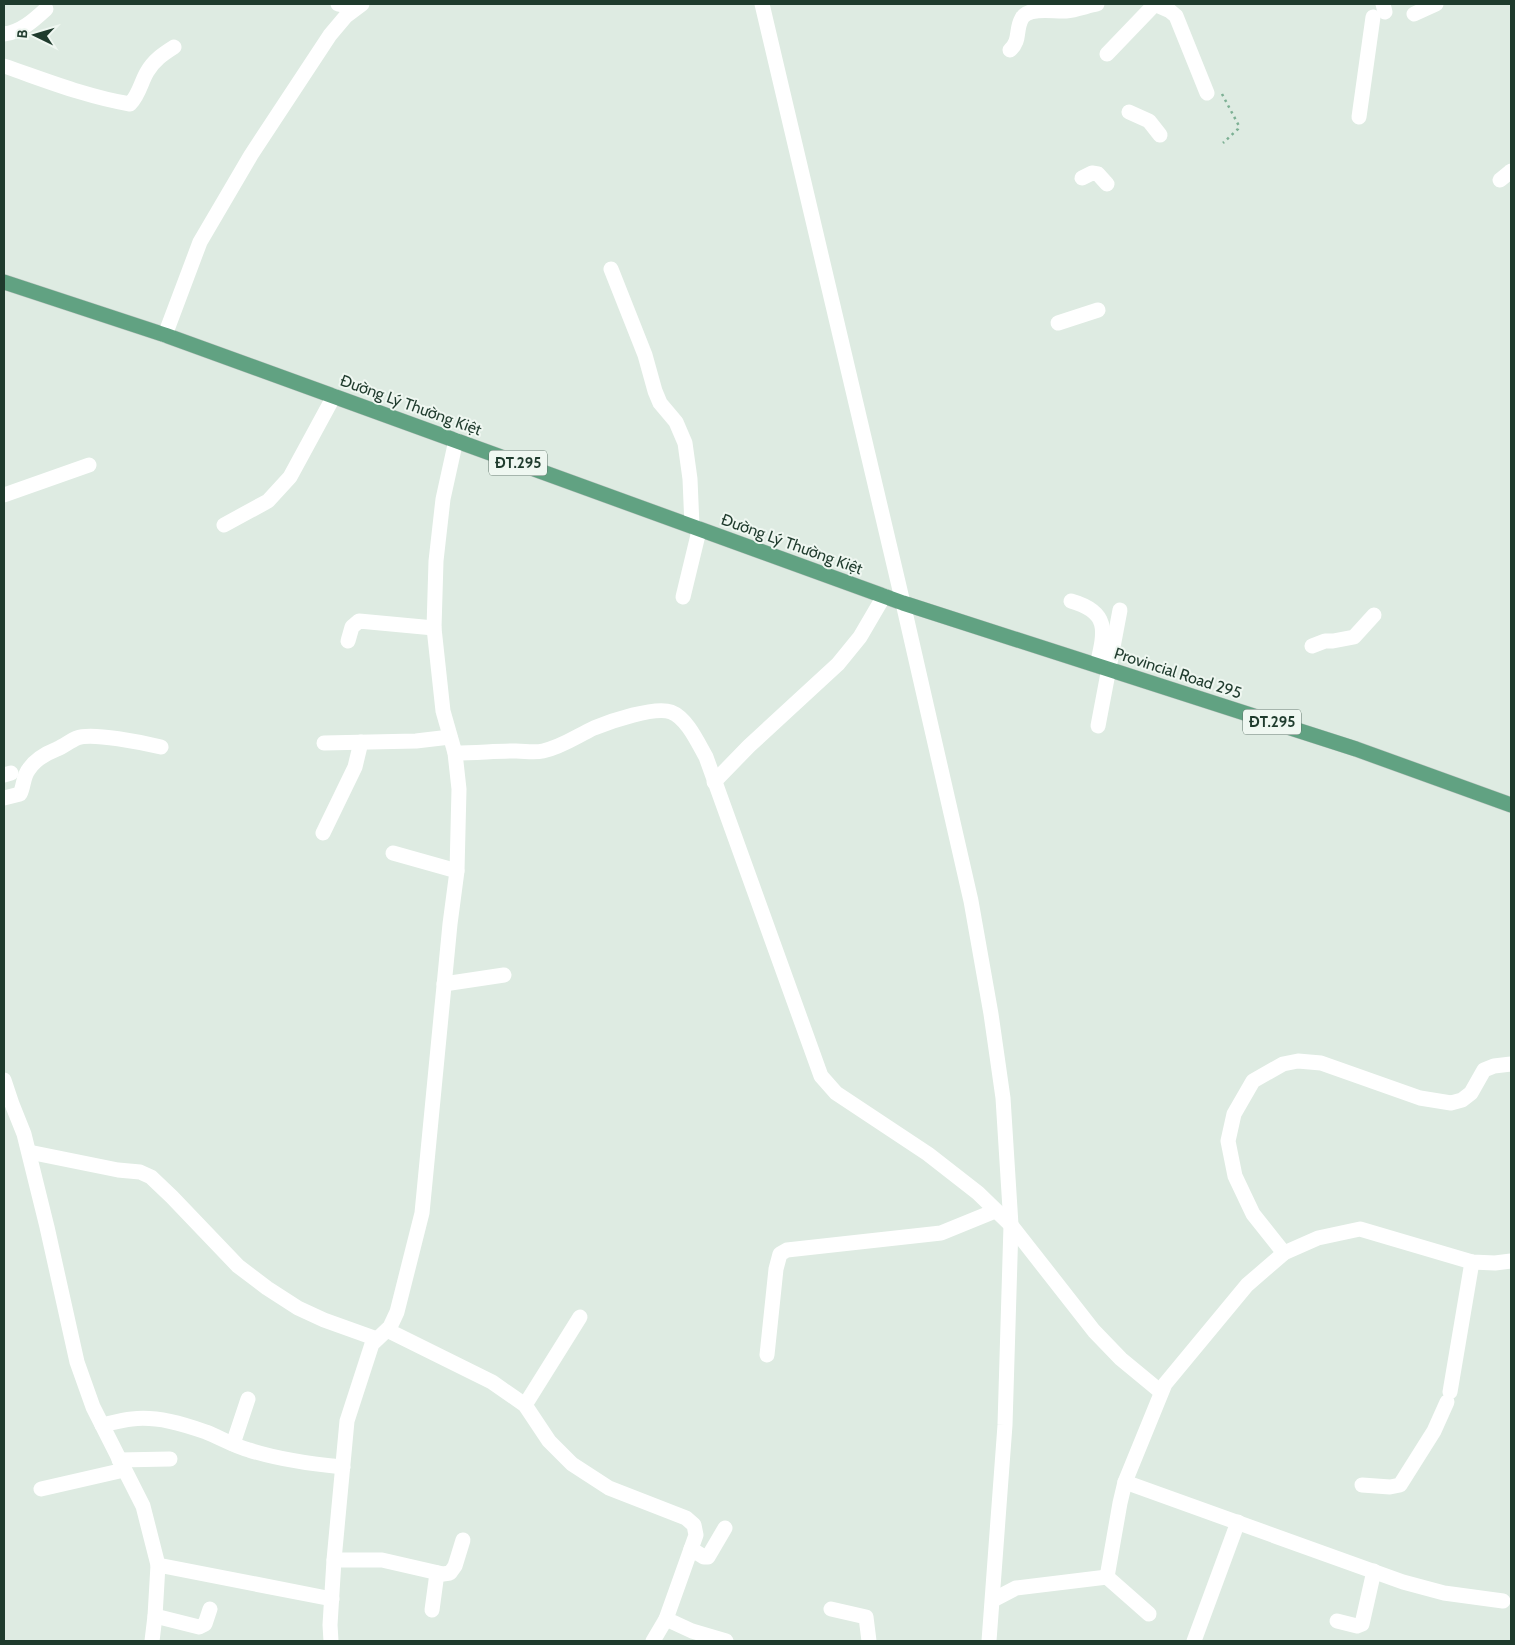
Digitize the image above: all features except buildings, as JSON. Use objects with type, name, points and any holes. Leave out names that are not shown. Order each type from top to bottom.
[{"type":"main road","name":"Đường Lý Thường Kiệt","points":[[4,282],[165,334],[903,603],[1032,645]]},
{"type":"main road","name":"Provincial Road 295","points":[[1032,645],[1356,749],[1511,805]]},
{"type":"street","points":[[338,4],[359,6]]},
{"type":"street","points":[[762,4],[903,603],[970,901],[991,1014],[1003,1098],[1011,1225],[1005,1425],[989,1641]]},
{"type":"street","points":[[1010,50],[1017,41],[1022,17],[1028,13],[1068,11],[1097,4]]},
{"type":"street","points":[[1107,54],[1154,4],[1170,11],[1176,16],[1213,92]]},
{"type":"street","points":[[1414,14],[1436,4]]},
{"type":"street","points":[[165,334],[200,242],[251,155],[330,35],[346,16],[359,6]]},
{"type":"street","points":[[4,34],[11,33],[31,23],[46,9]]},
{"type":"street","points":[[1359,117],[1381,11]]},
{"type":"street","points":[[4,66],[75,90],[130,104],[136,98],[148,71],[156,59],[174,47]]},
{"type":"street","points":[[1128,112],[1149,121],[1160,135]]},
{"type":"street","points":[[1082,178],[1092,173],[1098,174],[1106,184]]},
{"type":"street","points":[[611,269],[645,355],[660,403],[676,422],[685,444],[694,527],[698,535],[683,598]]},
{"type":"street","points":[[1058,323],[1098,310]]},
{"type":"street","points":[[224,525],[268,501],[290,477],[334,396]]},
{"type":"street","points":[[331,1641],[334,1560],[347,1421],[372,1344],[390,1327],[397,1312],[422,1213],[457,871],[459,789],[455,754],[443,711],[434,628],[436,562],[443,499],[456,440]]},
{"type":"street","points":[[4,495],[89,466]]},
{"type":"street","points":[[714,782],[838,664],[860,637],[884,596]]},
{"type":"street","points":[[1071,601],[1095,611],[1100,618],[1103,639],[1103,667],[1098,726]]},
{"type":"street","points":[[1103,667],[1120,610]]},
{"type":"street","points":[[1312,646],[1325,641],[1354,637],[1374,615]]},
{"type":"street","points":[[348,641],[352,627],[359,621],[434,628]]},
{"type":"street","points":[[455,754],[517,751],[540,752],[562,745],[595,727],[646,712],[660,710],[672,713],[692,732],[706,757],[820,1076],[836,1094],[928,1154],[978,1193],[1011,1225],[1094,1331],[1121,1359],[1161,1392]]},
{"type":"street","points":[[4,798],[20,794],[27,771],[32,764],[48,753],[78,738],[91,736],[161,747]]},
{"type":"street","points":[[324,743],[416,741],[450,737]]},
{"type":"street","points":[[323,833],[355,767],[361,742]]},
{"type":"street","points":[[393,853],[457,871]]},
{"type":"street","points":[[444,984],[504,975]]},
{"type":"street","points":[[1284,1253],[1253,1214],[1235,1176],[1228,1141],[1234,1114],[1253,1081],[1283,1064],[1298,1061],[1321,1063],[1420,1098],[1451,1103],[1462,1100],[1471,1092],[1484,1070],[1494,1066],[1511,1064]]},
{"type":"street","points":[[4,1080],[6,1099],[24,1134],[29,1152],[48,1227],[77,1362],[93,1407],[143,1506],[158,1565],[152,1641]]},
{"type":"street","points":[[29,1152],[118,1170],[140,1172],[152,1177],[238,1266],[266,1288],[298,1308],[324,1320],[382,1335],[492,1382],[526,1405],[549,1442],[572,1464],[610,1488],[686,1518],[694,1524],[696,1535],[666,1619],[653,1641]]},
{"type":"street","points":[[767,1355],[776,1269],[780,1254],[787,1250],[941,1233],[995,1211]]},
{"type":"street","points":[[1107,1578],[1125,1482],[1165,1384],[1247,1285],[1284,1253],[1318,1238],[1360,1229],[1472,1262],[1495,1263],[1511,1261]]},
{"type":"street","points":[[1362,1485],[1400,1486],[1434,1431],[1449,1397],[1472,1262]]},
{"type":"street","points":[[526,1405],[580,1317]]},
{"type":"street","points":[[233,1444],[248,1399]]},
{"type":"street","points":[[102,1425],[132,1419],[152,1419],[176,1423],[206,1432],[247,1450],[303,1463],[343,1467]]},
{"type":"street","points":[[40,1489],[121,1465],[170,1459]]},
{"type":"street","points":[[1125,1482],[1403,1582],[1444,1593],[1502,1601]]},
{"type":"street","points":[[1194,1641],[1238,1522]]},
{"type":"street","points":[[691,1549],[708,1557],[725,1528]]},
{"type":"street","points":[[334,1560],[382,1560],[437,1573],[450,1572],[463,1540]]},
{"type":"street","points":[[158,1565],[332,1599]]},
{"type":"street","points":[[1337,1621],[1357,1626],[1362,1624],[1374,1571]]},
{"type":"street","points":[[432,1610],[437,1573]]},
{"type":"street","points":[[993,1600],[1016,1588],[1107,1578],[1149,1614]]},
{"type":"street","points":[[831,1608],[866,1617],[869,1641]]},
{"type":"street","points":[[155,1616],[199,1627],[206,1624],[210,1609]]},
{"type":"street","points":[[666,1619],[692,1632],[726,1641]]},
{"type":"path","points":[[1213,92],[1228,102],[1239,126],[1223,143]]}]
